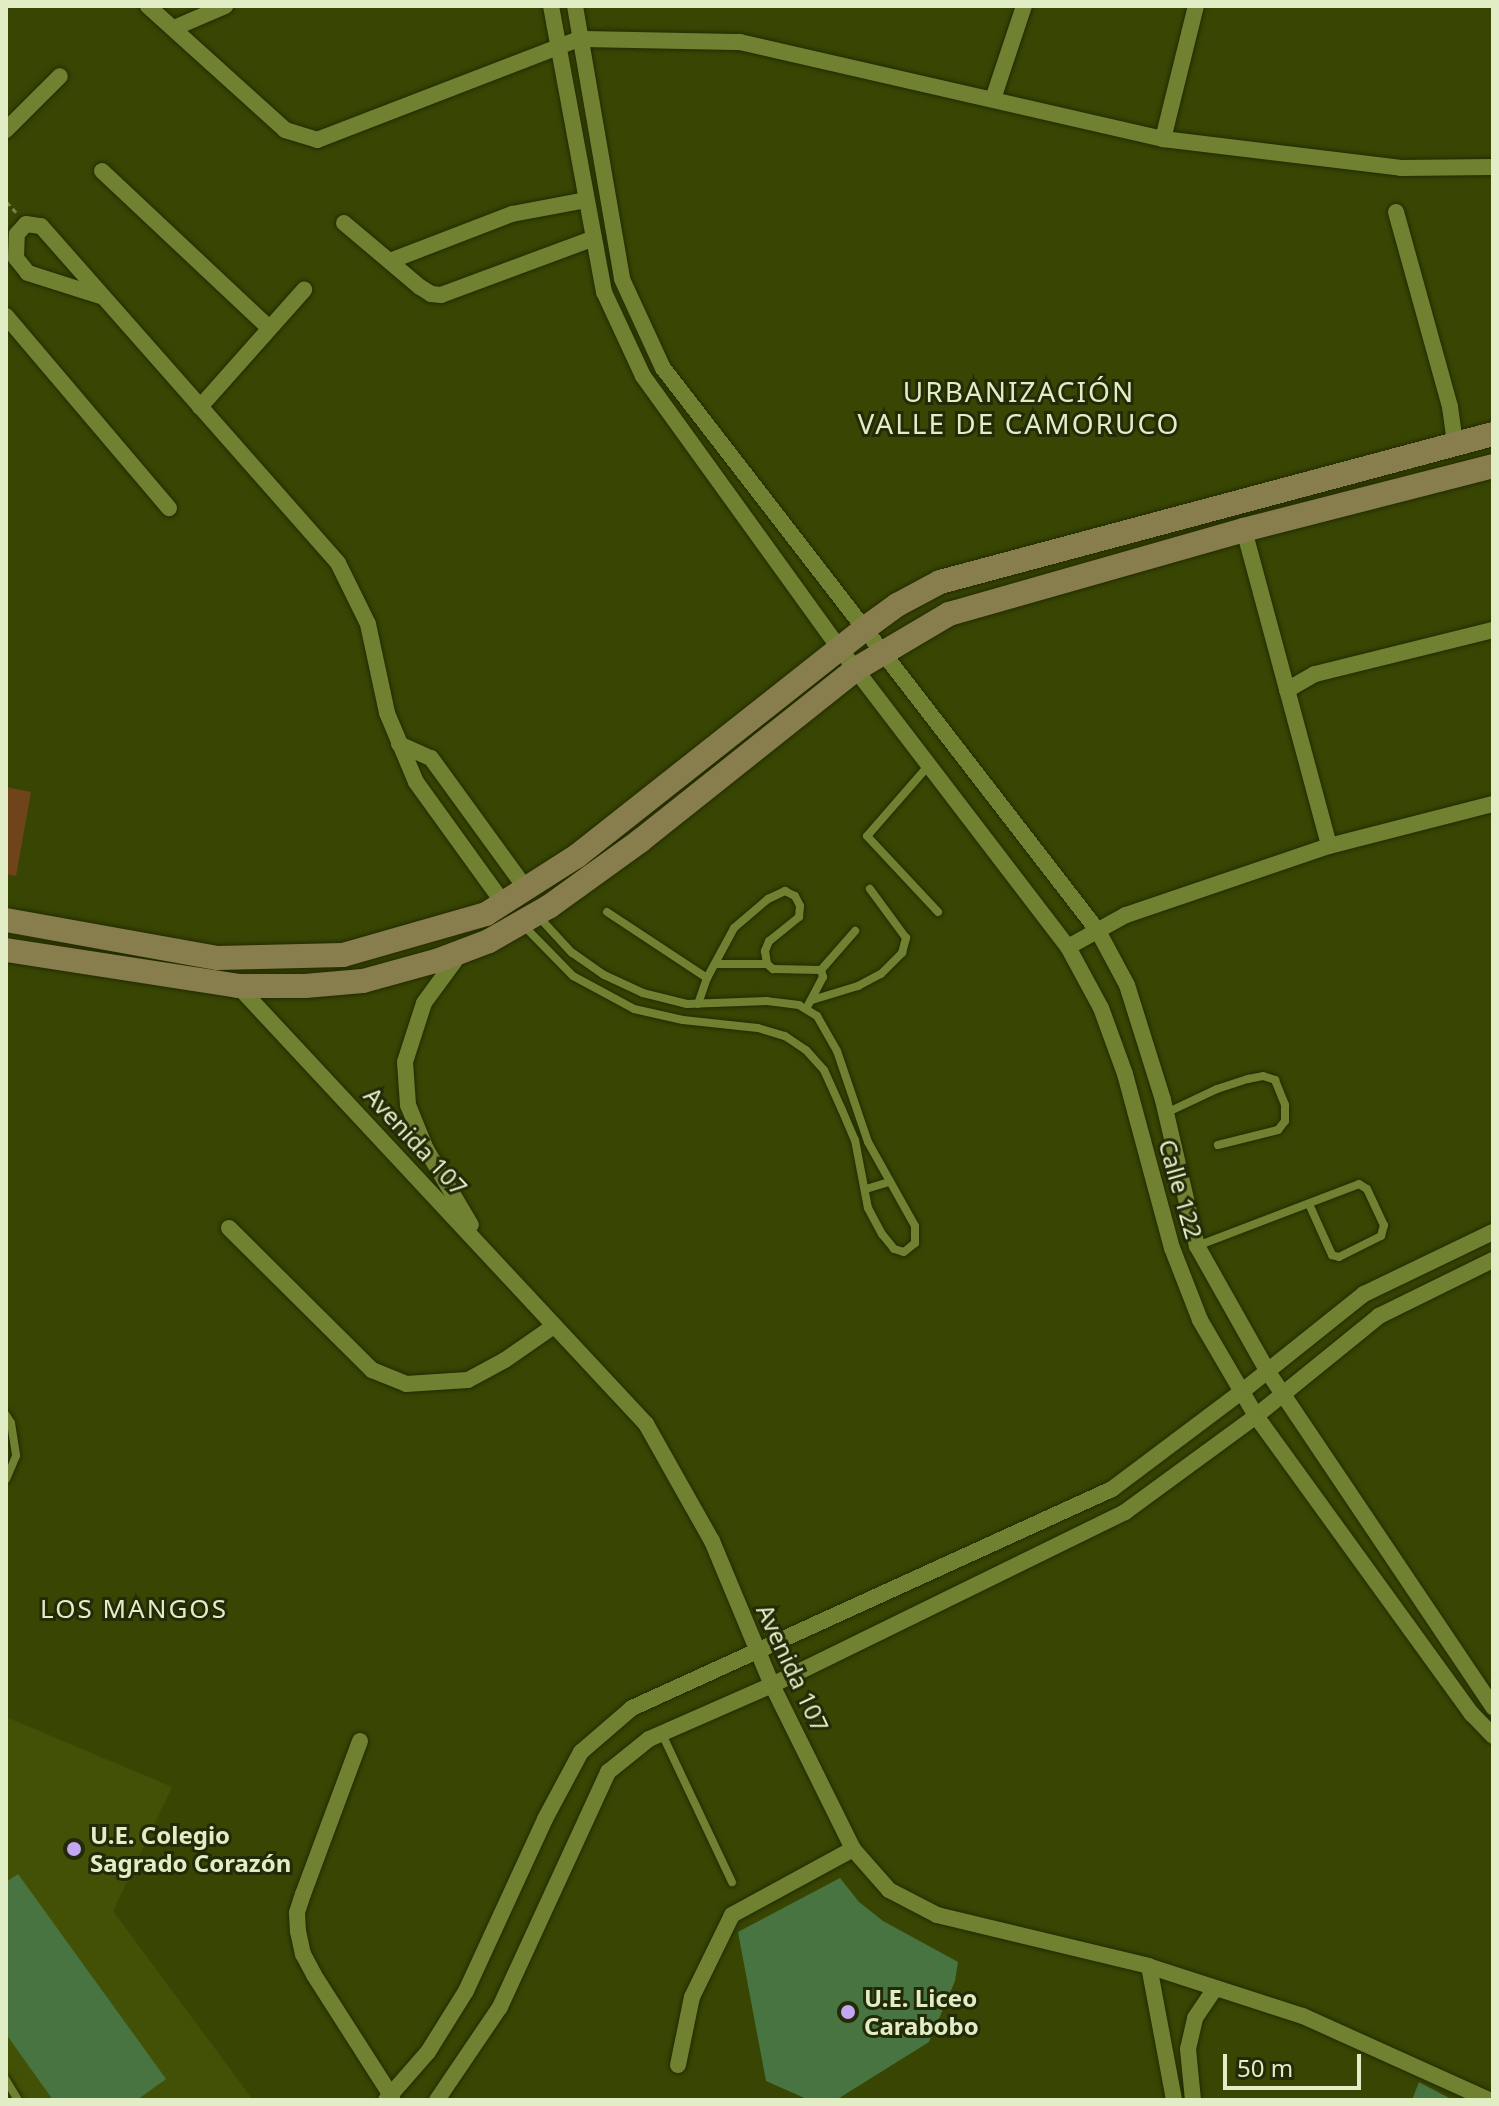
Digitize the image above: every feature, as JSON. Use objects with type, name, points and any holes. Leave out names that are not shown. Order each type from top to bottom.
[{"type":"street","points":[[148,6],[285,130],[317,140],[579,39],[740,42],[1163,139],[1401,168],[1493,167]]},
{"type":"street","points":[[174,28],[225,6]]},
{"type":"street","name":"Calle 122","points":[[551,6],[604,292],[643,376],[840,649],[1068,947],[1101,1008],[1125,1074],[1172,1248],[1200,1320],[1256,1416],[1472,1714],[1493,1736]]},
{"type":"street","name":"Calle 122","points":[[575,6],[622,279],[663,368],[1098,931],[1127,985],[1166,1114],[1197,1246],[1268,1372],[1493,1707]]},
{"type":"street","points":[[993,99],[1024,6]]},
{"type":"street","points":[[1163,139],[1196,6]]},
{"type":"street","points":[[6,130],[60,76]]},
{"type":"street","points":[[102,171],[268,327]]},
{"type":"street","points":[[390,261],[512,214],[586,200]]},
{"type":"street","points":[[1396,212],[1450,407],[1455,444]]},
{"type":"street","points":[[344,223],[420,287],[431,294],[441,295],[594,238]]},
{"type":"street","points":[[100,296],[39,278],[11,262],[17,234],[26,224],[35,224],[100,296],[200,407],[310,530],[350,584],[368,624],[387,713],[416,782],[504,904]]},
{"type":"street","points":[[200,407],[304,290]]},
{"type":"street","points":[[6,316],[169,508]]},
{"type":"street","points":[[6,920],[218,958],[300,957],[343,955],[486,914],[577,856],[864,629],[897,605],[940,582],[1493,434]]},
{"type":"street","points":[[6,950],[238,986],[305,986],[363,981],[462,951],[489,941],[528,918],[640,841],[856,669],[949,614],[1244,530],[1493,466]]},
{"type":"street","points":[[1187,516],[1194,544]]},
{"type":"street","points":[[1244,530],[1329,846]]},
{"type":"street","points":[[1287,690],[1315,674],[1493,630]]},
{"type":"street","points":[[399,744],[431,758],[527,890]]},
{"type":"street","points":[[1068,947],[1126,915],[1197,889],[1329,846],[1493,804]]},
{"type":"street","points":[[462,951],[424,1003],[405,1062],[408,1105],[426,1149],[486,1250]]},
{"type":"street","name":"Avenida 107","points":[[238,986],[646,1424],[712,1541],[772,1685],[853,1849],[889,1890],[937,1915],[1149,1966],[1303,2016],[1489,2100]]},
{"type":"street","points":[[229,1228],[372,1370],[406,1384],[468,1380],[505,1360],[554,1326]]},
{"type":"street","points":[[360,1741],[303,1894],[297,1913],[298,1931],[303,1954],[314,1975],[389,2098],[428,2052],[466,1991],[545,1819],[581,1752],[632,1708],[1112,1489],[1268,1372],[1364,1294],[1493,1232]]},
{"type":"street","points":[[437,2100],[500,2007],[608,1772],[662,1734],[772,1685],[1125,1512],[1256,1416],[1379,1316],[1493,1260]]},
{"type":"street","points":[[678,2065],[692,1997],[732,1915],[853,1849]]},
{"type":"street","points":[[1149,1966],[1174,2100]]},
{"type":"street","points":[[1193,2100],[1189,2044],[1195,2018],[1215,1988]]},
{"type":"street","points":[[1165,2042],[1189,2044]]},
{"type":"lane","points":[[929,764],[867,836],[938,912]]},
{"type":"lane","points":[[528,918],[604,975],[643,993],[698,1004],[767,1001],[809,1004],[881,974],[902,953],[906,938],[870,889]]},
{"type":"lane","points":[[698,1004],[707,978],[734,928],[768,899],[785,891],[795,896],[800,906],[799,917],[769,941],[765,951],[767,964]]},
{"type":"lane","points":[[607,912],[707,978]]},
{"type":"lane","points":[[528,918],[573,976],[634,1009],[683,1020],[758,1028],[785,1036],[806,1050],[824,1070],[855,1140],[868,1208],[894,1249],[904,1252],[915,1243],[915,1226],[868,1142],[828,1032],[809,1004]]},
{"type":"lane","points":[[715,964],[767,964],[780,970],[821,970],[855,931]]},
{"type":"lane","points":[[809,1004],[823,977],[821,970]]},
{"type":"lane","points":[[1166,1114],[1217,1089],[1248,1079],[1263,1076],[1275,1080],[1285,1105],[1285,1121],[1278,1130],[1218,1145]]},
{"type":"lane","points":[[866,1189],[889,1182]]},
{"type":"lane","points":[[1197,1246],[1359,1184],[1367,1189],[1384,1225],[1381,1236],[1339,1257],[1332,1255],[1309,1204]]},
{"type":"lane","points":[[6,1415],[11,1423],[16,1456],[6,1479]]},
{"type":"lane","points":[[662,1734],[732,1882]]},
{"type":"lane","points":[[6,2080],[18,2100]]},
{"type":"shaded area","points":[[6,787],[31,792],[16,876],[6,874]]},
{"type":"shaded area","name":"U.E. Colegio Sagrado Corazón","points":[[6,1717],[172,1787],[113,1911],[253,2100],[6,2100]]},
{"type":"building","points":[[18,1874],[166,2079],[137,2100],[53,2100],[6,2034],[6,1882]]},
{"type":"building","name":"U.E. Liceo Carabobo","points":[[840,1878],[859,1902],[883,1921],[958,1962],[955,1981],[929,2042],[836,2100],[809,2100],[766,2081],[738,1932]]},
{"type":"building","points":[[1419,2082],[1453,2100],[1412,2100]]},
{"type":"place","name":"U.E. Colegio Sagrado Corazón","points":[[74,1849]]},
{"type":"place","name":"U.E. Liceo Carabobo","points":[[848,2012]]},
{"type":"district","name":"URBANIZACIÓN VALLE DE CAMORUCO","points":[[1019,407]]},
{"type":"district","name":"LOS MANGOS","points":[[134,1609]]}]
